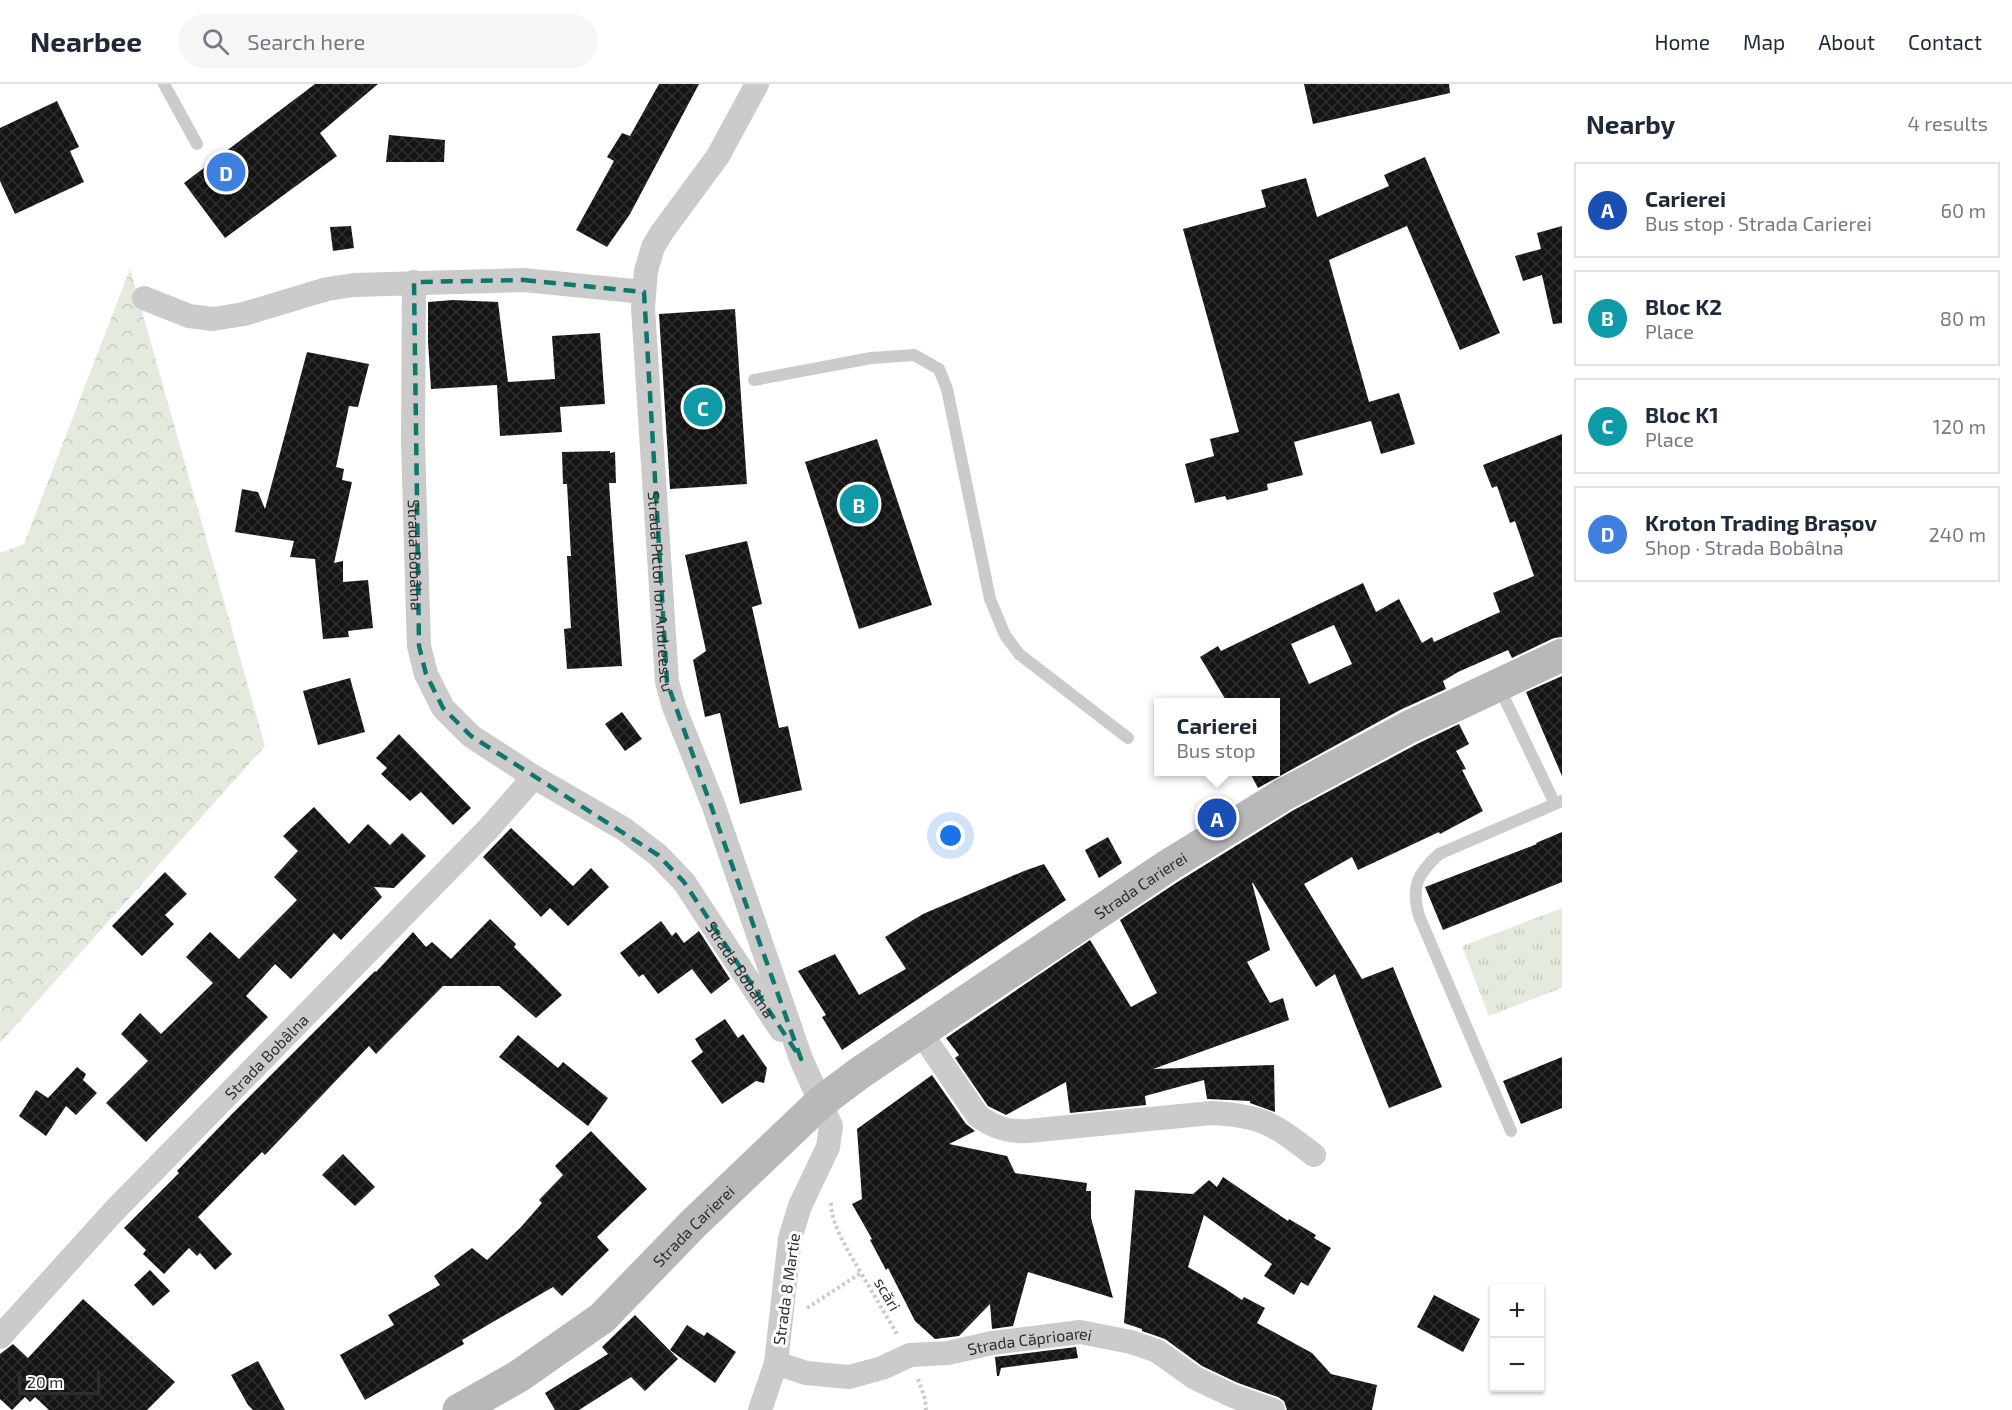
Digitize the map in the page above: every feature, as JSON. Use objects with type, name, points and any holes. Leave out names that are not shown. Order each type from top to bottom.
[{"type":"street","name":"Strada Pictor Ion Andreescu","points":[[757,84],[718,156],[653,247],[646,272],[644,334],[667,682],[674,707],[713,804],[801,1059],[821,1102]]},
{"type":"street","points":[[144,298],[189,316],[213,319],[244,315],[327,289],[354,285],[524,280],[644,292]]},
{"type":"street","name":"Strada Bobâlna","points":[[414,282],[413,441],[417,616],[419,646],[426,674],[442,708],[471,736],[534,777],[624,829],[658,855],[684,882],[801,1059]]},
{"type":"street","name":"Strada Carierei","points":[[459,1410],[519,1376],[602,1318],[693,1224],[821,1102],[861,1072],[1169,865],[1283,795],[1377,744],[1562,655]]},
{"type":"street","name":"Strada Bobâlna","points":[[0,1337],[113,1212],[489,828],[534,777]]},
{"type":"street","points":[[921,1033],[978,1116],[1004,1130],[1028,1131],[1211,1113],[1239,1114],[1261,1120],[1284,1132],[1314,1155]]},
{"type":"street","name":"Strada 8 Martie","points":[[760,1410],[776,1363],[790,1238],[800,1206],[828,1147],[831,1126],[821,1102]]},
{"type":"street","name":"Strada Căprioarei","points":[[776,1363],[807,1373],[849,1377],[882,1368],[910,1355],[948,1353],[992,1343],[1080,1332],[1131,1342],[1157,1351],[1195,1378],[1233,1396],[1273,1410]]},
{"type":"lane","points":[[164,84],[196,144]]},
{"type":"lane","points":[[754,380],[871,358],[914,355],[939,369],[947,389],[990,599],[1005,635],[1019,654],[1128,738]]},
{"type":"lane","points":[[1498,685],[1559,802],[1439,854],[1425,867],[1418,879],[1414,899],[1419,916],[1511,1131]]},
{"type":"path","name":"scări","points":[[784,1291],[786,1306],[802,1311],[861,1273],[910,1355]]},
{"type":"highlighted area","points":[[524,280],[644,292],[667,682],[801,1059],[684,882],[658,855],[471,736],[443,708],[426,674],[419,646],[414,282]]},
{"type":"green space","points":[[130,269],[265,746],[0,1043],[0,553],[24,544]]},
{"type":"green space","points":[[1562,908],[1562,988],[1489,1016],[1462,946]]},
{"type":"building","points":[[315,84],[378,84],[320,133],[337,156],[225,238],[184,183]]},
{"type":"building","points":[[659,84],[699,84],[630,214],[607,247],[576,230],[614,161],[607,157],[622,133],[630,136]]},
{"type":"building","points":[[1304,84],[1449,84],[1450,93],[1313,124]]},
{"type":"building","points":[[57,101],[79,147],[70,151],[84,182],[15,214],[0,181],[0,128]]},
{"type":"building","points":[[389,135],[445,140],[444,162],[386,162]]},
{"type":"building","points":[[1425,157],[1500,333],[1460,350],[1407,226],[1329,260],[1369,402],[1399,393],[1415,444],[1381,454],[1371,421],[1294,442],[1303,475],[1267,484],[1268,490],[1227,500],[1225,496],[1195,503],[1185,464],[1214,456],[1210,439],[1239,432],[1183,229],[1266,207],[1261,190],[1306,178],[1317,217],[1389,186],[1384,175]]},
{"type":"building","points":[[351,226],[354,248],[333,251],[330,227]]},
{"type":"building","points":[[1562,226],[1562,323],[1553,324],[1542,275],[1523,281],[1515,256],[1541,249],[1537,233]]},
{"type":"building","points":[[453,300],[498,302],[508,382],[555,379],[552,336],[600,333],[605,404],[560,407],[562,432],[500,436],[497,385],[431,389],[428,302]]},
{"type":"building","points":[[735,309],[747,484],[670,489],[659,314]]},
{"type":"building","points":[[307,352],[369,364],[358,407],[349,406],[336,467],[344,469],[342,480],[352,482],[334,563],[343,561],[343,582],[368,580],[373,628],[348,631],[349,637],[323,639],[315,559],[290,557],[294,541],[235,532],[242,489],[258,492],[265,509]]},
{"type":"building","points":[[1562,434],[1562,637],[1554,638],[1512,658],[1508,650],[1458,672],[1443,681],[1446,689],[1400,710],[1280,776],[1280,698],[1225,698],[1200,657],[1218,646],[1221,651],[1363,583],[1376,612],[1399,599],[1422,643],[1432,637],[1434,642],[1500,612],[1493,593],[1534,576],[1515,521],[1510,523],[1497,486],[1492,488],[1483,465]],"holes":[[[1334,625],[1352,664],[1309,684],[1291,644]]]},
{"type":"building","points":[[877,439],[932,605],[859,629],[805,462]]},
{"type":"building","points":[[610,451],[610,453],[615,452],[616,483],[609,483],[622,666],[567,669],[564,629],[571,628],[567,556],[571,556],[567,484],[563,484],[562,452]]},
{"type":"building","points":[[747,541],[762,604],[752,607],[779,728],[788,726],[802,790],[740,804],[720,713],[705,717],[693,660],[706,651],[685,555]]},
{"type":"building","points":[[1562,676],[1562,776],[1526,692]]},
{"type":"building","points":[[350,678],[365,732],[318,745],[303,691]]},
{"type":"building","points":[[622,712],[642,739],[625,751],[605,724]]},
{"type":"building","points":[[1459,724],[1469,744],[1456,751],[1466,769],[1462,770],[1483,811],[1440,834],[1439,832],[1358,870],[1352,857],[1304,884],[1362,979],[1393,967],[1442,1087],[1389,1108],[1335,974],[1316,987],[1252,883],[1270,950],[1247,962],[1270,1003],[1283,998],[1289,1020],[1153,1069],[1274,1065],[1275,1112],[1250,1103],[1250,1101],[1207,1099],[1204,1080],[1145,1096],[1146,1105],[1070,1113],[1066,1082],[1006,1115],[988,1106],[955,1058],[959,1055],[946,1038],[1090,940],[1131,1007],[1157,993],[1120,920],[1292,811]]},
{"type":"building","points":[[399,734],[471,808],[453,825],[421,792],[410,801],[381,774],[387,768],[376,758]]},
{"type":"building","points":[[1252,776],[1280,776],[1258,788]]},
{"type":"building","points":[[314,807],[349,844],[368,824],[390,845],[402,833],[426,856],[394,888],[374,887],[382,897],[341,940],[334,933],[291,979],[275,964],[246,996],[268,1017],[146,1142],[106,1103],[148,1061],[121,1034],[140,1013],[161,1034],[213,983],[186,957],[210,932],[239,959],[297,900],[274,877],[298,851],[283,836]]},
{"type":"building","points":[[511,828],[573,886],[591,868],[609,887],[568,926],[550,908],[541,917],[483,857]]},
{"type":"building","points":[[1562,832],[1562,882],[1443,930],[1425,887],[1537,844]]},
{"type":"building","points":[[1108,837],[1122,863],[1099,878],[1085,850]]},
{"type":"building","points":[[1044,864],[1066,900],[842,1050],[822,1017],[826,1015],[798,971],[835,954],[859,995],[906,969],[885,937],[923,914]]},
{"type":"building","points":[[165,872],[187,894],[165,915],[174,924],[142,956],[112,926]]},
{"type":"building","points":[[490,919],[516,944],[514,947],[562,995],[536,1018],[499,986],[443,986],[376,1054],[369,1046],[265,1155],[262,1152],[198,1217],[232,1254],[215,1270],[200,1253],[197,1256],[189,1248],[164,1274],[143,1254],[146,1250],[124,1228],[179,1173],[177,1171],[232,1114],[376,972],[413,932],[426,947],[432,942],[451,959]]},
{"type":"building","points":[[661,921],[672,936],[676,932],[684,943],[699,931],[730,979],[711,994],[692,969],[658,994],[643,974],[639,977],[620,953]]},
{"type":"building","points":[[725,1019],[738,1038],[743,1034],[767,1068],[764,1083],[756,1081],[722,1104],[691,1061],[703,1052],[695,1039]]},
{"type":"building","points":[[518,1035],[558,1068],[563,1062],[608,1098],[588,1126],[499,1057]]},
{"type":"building","points":[[1562,1057],[1562,1108],[1521,1124],[1503,1081]]},
{"type":"building","points":[[77,1067],[86,1074],[83,1080],[97,1093],[76,1115],[66,1106],[46,1136],[19,1116],[36,1090],[48,1098]]},
{"type":"building","points":[[932,1075],[966,1124],[975,1131],[949,1144],[1007,1156],[1015,1173],[1087,1183],[1086,1191],[1091,1191],[1091,1218],[1113,1298],[1028,1272],[1013,1326],[992,1329],[990,1304],[959,1336],[935,1339],[915,1321],[852,1204],[862,1199],[857,1129]]},
{"type":"building","points":[[591,1131],[647,1189],[597,1237],[609,1250],[562,1296],[553,1287],[462,1340],[464,1344],[365,1400],[340,1355],[394,1325],[388,1315],[440,1285],[434,1276],[472,1248],[487,1260],[542,1203],[539,1200],[563,1175],[555,1166]]},
{"type":"building","points":[[343,1154],[375,1187],[355,1206],[322,1175]]},
{"type":"building","points":[[1223,1177],[1288,1221],[1289,1219],[1316,1235],[1314,1238],[1331,1248],[1308,1286],[1301,1282],[1294,1295],[1264,1276],[1272,1264],[1204,1215],[1188,1267],[1242,1300],[1244,1297],[1265,1308],[1257,1323],[1312,1353],[1331,1374],[1377,1385],[1372,1410],[1287,1410],[1284,1401],[1278,1397],[1238,1383],[1202,1366],[1165,1339],[1124,1323],[1135,1190],[1193,1194],[1209,1180],[1217,1187]]},
{"type":"building","points":[[150,1270],[170,1291],[153,1306],[134,1285]]},
{"type":"building","points":[[1434,1295],[1480,1319],[1463,1352],[1417,1327]]},
{"type":"building","points":[[83,1299],[175,1382],[147,1410],[49,1410],[35,1397],[30,1402],[25,1397],[12,1410],[0,1399],[0,1354],[13,1344],[28,1358]]},
{"type":"building","points":[[635,1315],[678,1359],[645,1391],[631,1377],[579,1410],[555,1410],[545,1393],[608,1354],[602,1347]]},
{"type":"building","points":[[687,1325],[704,1336],[707,1332],[736,1352],[715,1383],[670,1350]]},
{"type":"building","points":[[1076,1347],[1078,1358],[1001,1368],[997,1376],[995,1357]]},
{"type":"building","points":[[258,1361],[285,1410],[253,1410],[231,1375]]},
{"type":"place","name":"Kroton Trading Brașov","points":[[226,172]]},
{"type":"place","name":"Bloc K1","points":[[703,407]]},
{"type":"place","name":"Bloc K2","points":[[859,504]]},
{"type":"place","name":"Carierei","points":[[1217,818]]}]
